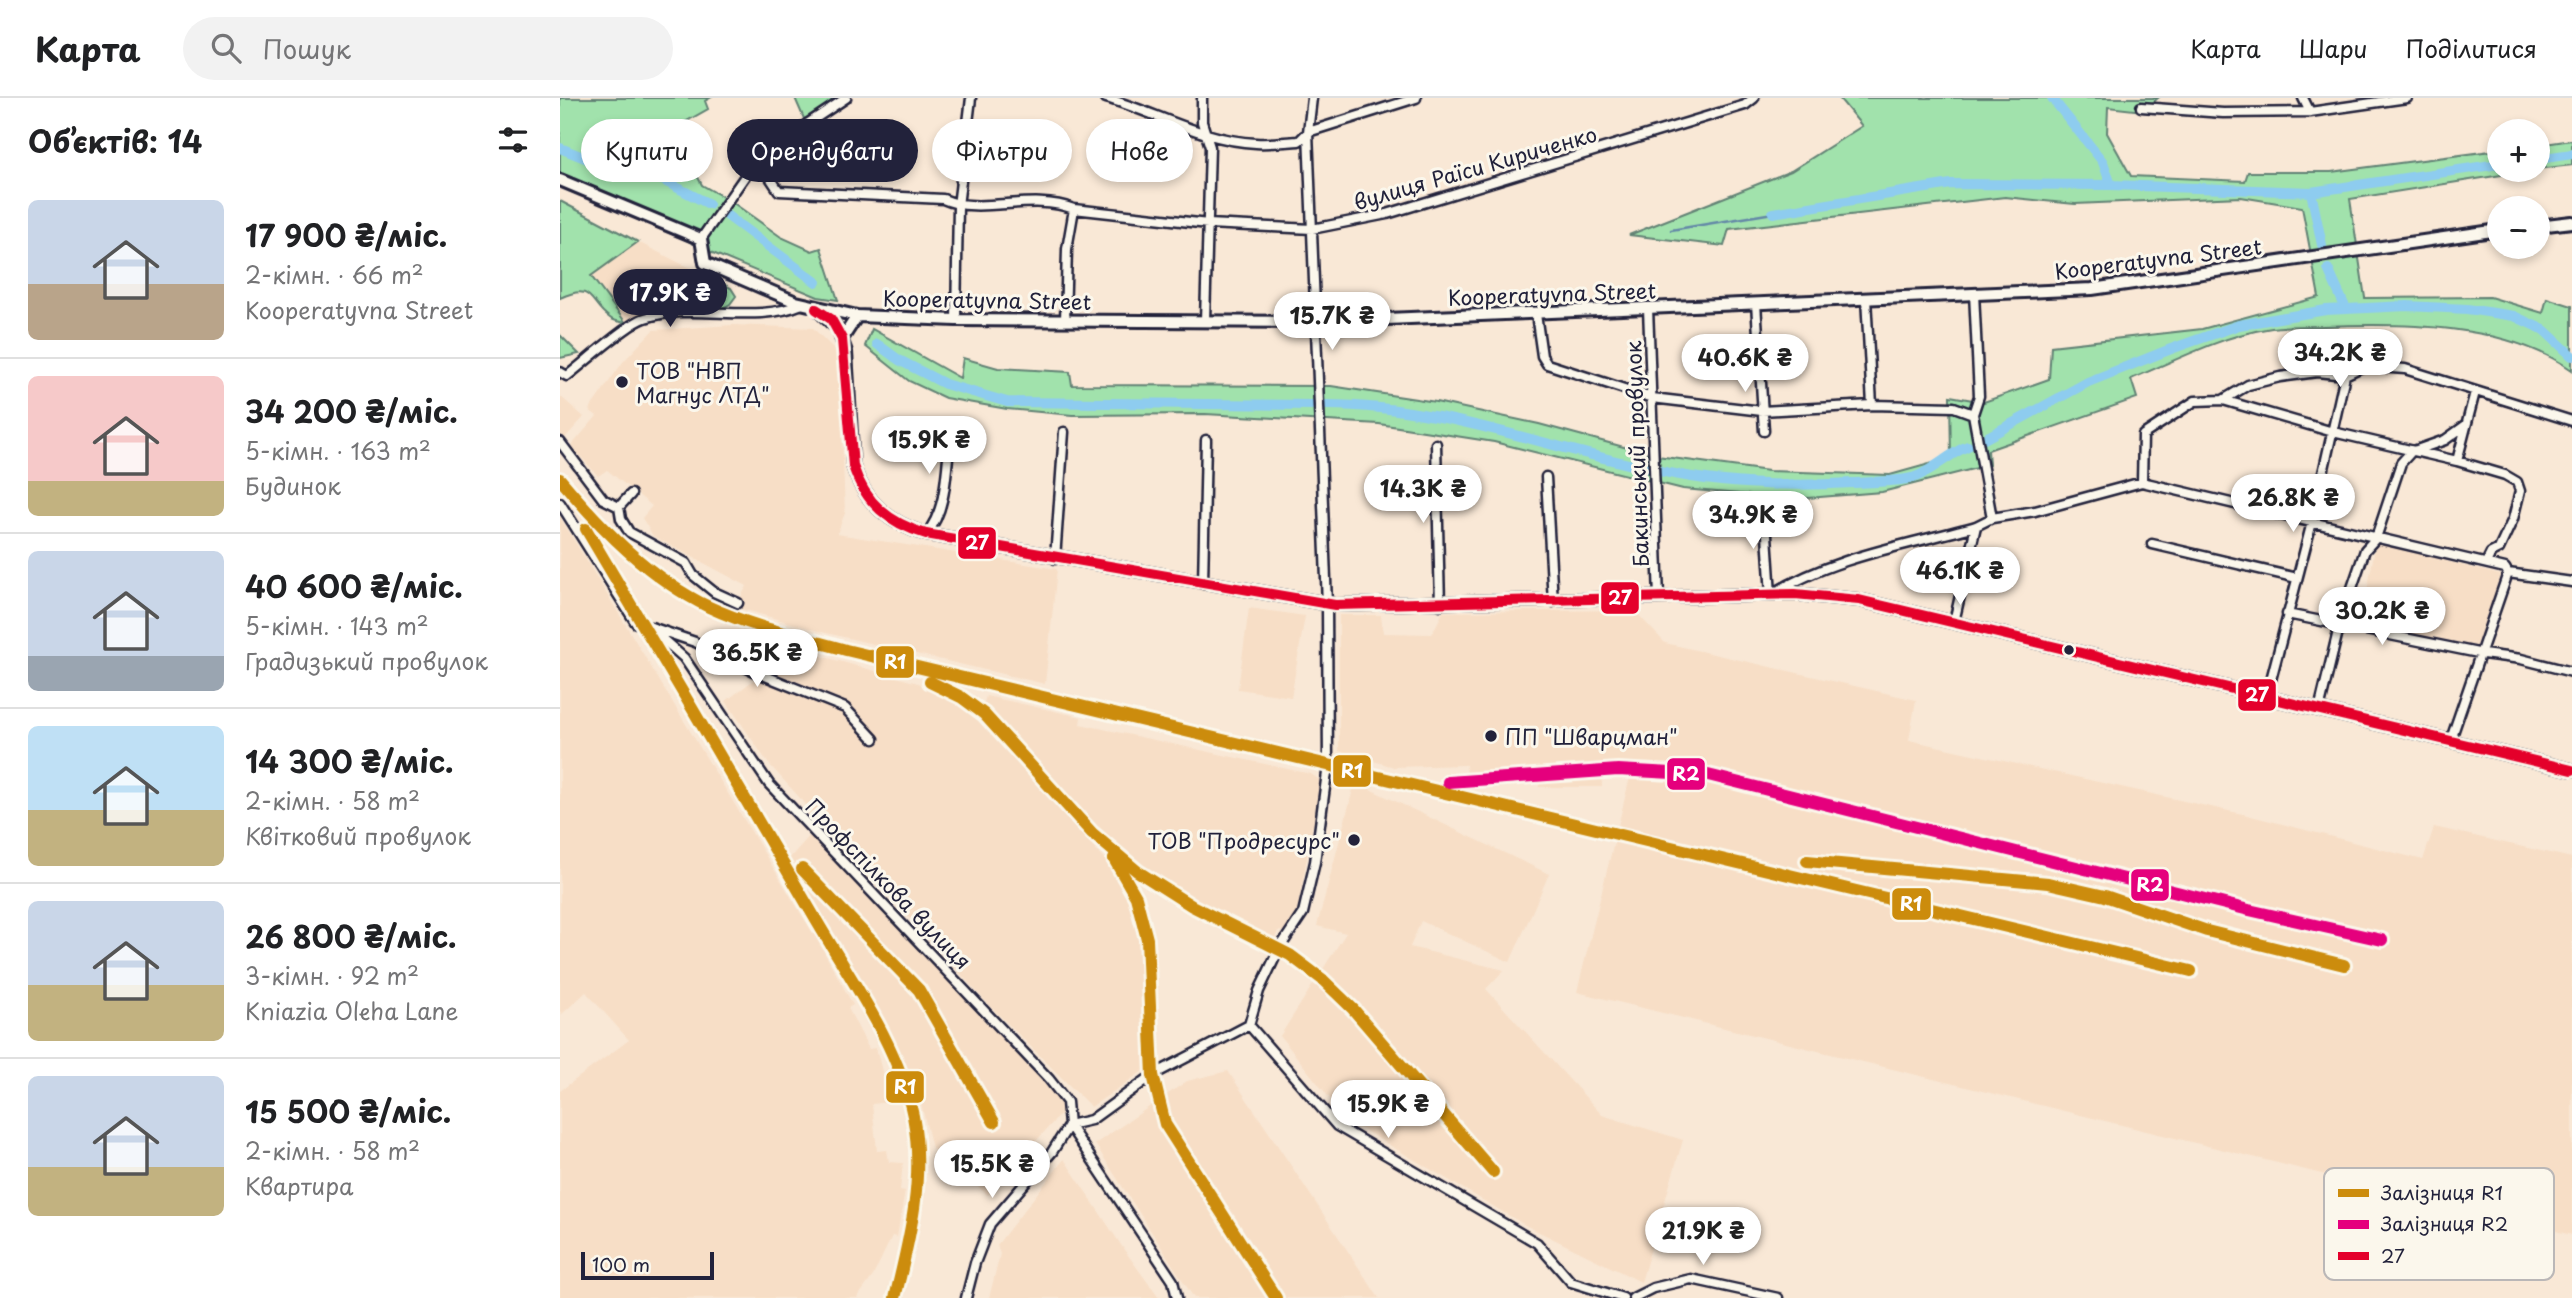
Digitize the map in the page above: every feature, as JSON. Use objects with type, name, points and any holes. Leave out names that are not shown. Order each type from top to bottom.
[{"type":"street","points":[[815,119],[846,98]]},
{"type":"street","points":[[956,320],[958,206],[971,98]]},
{"type":"street","points":[[1106,98],[1143,108],[1206,134],[1255,143],[1299,141],[1308,132],[1416,98]]},
{"type":"street","points":[[1202,98],[1210,147],[1205,321]]},
{"type":"street","points":[[966,1298],[975,1262],[990,1224],[1052,1152],[1069,1125],[1091,1120],[1153,1075],[1249,1025],[1269,970],[1303,913],[1315,862],[1328,765],[1327,604],[1308,132],[1312,98]]},
{"type":"street","name":"вулиця Раїси Кириченко","points":[[773,182],[779,191],[943,199],[958,206],[1015,201],[1058,202],[1074,209],[1208,224],[1312,229],[1387,214],[1745,105],[1754,98]]},
{"type":"street","points":[[2303,98],[2310,112]]},
{"type":"street","points":[[2141,107],[2223,113],[2310,112],[2407,98]]},
{"type":"street","points":[[560,180],[701,239],[740,182]]},
{"type":"street","points":[[1065,321],[1068,249],[1074,209]]},
{"type":"street","points":[[2550,225],[2572,222]]},
{"type":"street","name":"Kooperatyvna Street","points":[[701,239],[705,263],[816,309],[857,316],[956,320],[1316,322],[2092,289],[2487,232]]},
{"type":"street","points":[[1974,293],[1979,396],[1973,414],[1992,518]]},
{"type":"street","points":[[1866,298],[1872,405]]},
{"type":"street","points":[[1756,303],[1764,431]]},
{"type":"street","points":[[560,372],[567,376],[644,318],[665,314],[783,312],[802,304]]},
{"type":"street","name":"Бакинський провулок","points":[[1648,308],[1659,598]]},
{"type":"street","points":[[816,309],[831,319],[842,339],[853,466],[858,479],[879,511],[902,527],[926,534],[1055,559],[1327,604],[1440,605],[1795,594],[1859,600],[2572,771]]},
{"type":"street","points":[[1535,314],[1542,356],[1547,364],[1652,398],[1762,411],[1872,405],[1954,407],[1973,414]]},
{"type":"street","points":[[842,339],[857,316]]},
{"type":"street","points":[[2224,400],[2248,385],[2280,377],[2318,372],[2345,375],[2364,366],[2404,369],[2572,421]]},
{"type":"street","points":[[2266,699],[2312,522],[2345,375]]},
{"type":"street","points":[[2457,461],[2475,392]]},
{"type":"street","points":[[2142,482],[2143,435],[2151,427],[2195,401],[2224,400],[2333,432],[2457,461],[2505,475],[2517,482],[2520,491],[2513,519],[2499,549],[2491,553],[2486,563]]},
{"type":"street","points":[[2319,710],[2340,623],[2365,550],[2376,538],[2401,463],[2411,452],[2445,440],[2466,425]]},
{"type":"street","points":[[926,534],[939,509],[951,428]]},
{"type":"street","points":[[1055,559],[1064,432]]},
{"type":"street","points":[[1203,584],[1206,440]]},
{"type":"street","points":[[560,442],[603,499],[619,507]]},
{"type":"street","points":[[1436,444],[1440,605]]},
{"type":"street","points":[[1546,477],[1553,602]]},
{"type":"street","points":[[1771,595],[1793,581],[1825,568],[1976,526],[1992,518],[2035,511],[2142,482],[2505,568],[2508,573],[2483,654],[2451,742]]},
{"type":"street","points":[[619,507],[631,494]]},
{"type":"street","name":"Профспілкова вулиця","points":[[560,503],[636,624],[648,626],[684,658],[769,784],[1067,1101],[1069,1125],[1172,1281],[1177,1298]]},
{"type":"street","points":[[1765,505],[1771,595]]},
{"type":"street","points":[[619,507],[621,519],[629,532],[686,564],[693,575],[714,592],[738,603]]},
{"type":"street","points":[[1954,622],[1976,526]]},
{"type":"street","points":[[2152,544],[2297,578]]},
{"type":"street","points":[[2508,573],[2572,582]]},
{"type":"street","points":[[2287,614],[2483,654],[2521,659],[2572,672]]},
{"type":"street","points":[[648,626],[695,642],[753,671],[845,708],[874,739]]},
{"type":"street","points":[[1249,1025],[1337,1126],[1537,1243],[1571,1282],[1623,1298]]},
{"type":"street","points":[[1633,1298],[1653,1288],[1691,1279],[1779,1298]]},
{"type":"shaded area","points":[[638,242],[694,270],[647,312],[626,323],[591,276]]},
{"type":"shaded area","points":[[733,325],[813,328],[839,354],[845,513],[837,534],[1057,569],[1045,684],[822,632],[735,607],[747,586],[653,536],[642,518],[652,506],[607,470],[598,476],[571,446],[597,416],[589,410],[623,362],[653,330]]},
{"type":"shaded area","points":[[560,396],[584,417],[565,438],[560,433]]},
{"type":"shaded area","points":[[560,517],[822,948],[853,1005],[848,1008],[869,1049],[876,1048],[890,1102],[872,1104],[877,1151],[887,1150],[889,1162],[903,1163],[900,1190],[905,1191],[897,1237],[892,1236],[873,1276],[857,1298],[560,1298],[560,1091],[629,1040],[586,992],[562,1014],[560,1011]]},
{"type":"shaded area","points":[[2376,543],[2500,575],[2481,647],[2361,623]]},
{"type":"shaded area","points":[[1249,608],[1305,616],[1291,697],[1238,689]]},
{"type":"shaded area","points":[[1634,610],[1665,643],[1916,700],[1909,740],[2247,815],[2423,860],[2434,827],[2572,858],[2572,1235],[2554,1231],[2554,1168],[2324,1168],[2324,1174],[1577,992],[1633,765],[1601,767],[1602,787],[1539,787],[1538,773],[1467,778],[1466,765],[1394,767],[1339,751],[1339,615],[1381,615],[1383,633],[1432,634],[1443,612]]},
{"type":"shaded area","points":[[771,642],[950,692],[962,700],[1125,882],[1143,961],[1146,1069],[1091,1107],[986,1002],[768,763],[726,701],[755,679]]},
{"type":"shaded area","points":[[986,696],[1081,717],[1080,724],[1311,774],[1321,781],[1297,912],[1285,932],[1278,931],[1273,943],[1180,896],[1092,825],[984,703]]},
{"type":"shaded area","points":[[1355,782],[1549,874],[1510,962],[1421,921],[1410,947],[1504,970],[1486,989],[1602,1115],[1683,1140],[1641,1282],[1525,1225],[1347,1120],[1280,1036],[1346,933],[1317,926]]},
{"type":"shaded area","points":[[812,833],[987,1023],[998,1030],[1061,1103],[1062,1112],[988,1195],[932,1148],[917,1087],[909,1079],[901,1055],[787,861]]},
{"type":"shaded area","points":[[1228,1071],[1379,1298],[1194,1298],[1095,1144],[1187,1081]]},
{"type":"shaded area","points":[[1064,1159],[1159,1298],[989,1298],[1000,1254],[997,1245]]},
{"type":"green space","points":[[560,98],[710,98],[705,101],[708,109],[690,119],[581,119],[581,182],[700,182],[781,237],[812,251],[821,248],[838,300],[818,297],[708,251],[560,176]]},
{"type":"green space","points":[[795,98],[845,98],[808,119],[804,119]]},
{"type":"green space","points":[[1839,98],[2158,98],[2143,111],[2108,107],[2107,133],[2131,176],[2245,181],[2248,172],[2331,172],[2487,152],[2487,177],[2350,199],[2365,298],[2490,297],[2543,313],[2547,298],[2572,306],[2572,370],[2545,354],[2516,343],[2452,329],[2387,325],[2273,328],[2249,332],[2215,343],[2131,379],[2137,398],[1988,450],[1989,465],[1882,492],[1795,499],[1683,489],[1494,442],[1379,424],[1205,414],[1072,415],[1007,409],[945,398],[909,381],[865,346],[872,329],[960,378],[963,358],[998,368],[1070,372],[1072,385],[1331,386],[1436,402],[1539,424],[1657,456],[1769,471],[1890,475],[1951,458],[1950,396],[1984,402],[2049,379],[2051,346],[2202,329],[2319,297],[2302,207],[2241,197],[2075,204],[2005,197],[1729,229],[1724,246],[1629,235],[1791,171],[1862,126]]},
{"type":"green space","points":[[2572,140],[2572,165],[2550,168],[2550,143]]},
{"type":"green space","points":[[560,201],[638,242],[591,276],[626,323],[611,319],[585,293],[579,292],[560,298]]},
{"type":"green space","points":[[694,270],[731,288],[736,296],[730,304],[721,309],[647,312]]},
{"type":"green space","points":[[560,335],[579,354],[560,358]]},
{"type":"waterway","points":[[2052,98],[2103,162],[2111,185]]},
{"type":"waterway","points":[[560,148],[605,166],[653,175],[709,204]]},
{"type":"waterway","points":[[2550,157],[2572,154]]},
{"type":"waterway","points":[[1773,213],[1951,184],[2111,185],[2311,192],[2487,166]]},
{"type":"waterway","points":[[2311,192],[2322,245]]},
{"type":"waterway","points":[[1671,230],[1773,213]]},
{"type":"waterway","points":[[725,214],[816,282]]},
{"type":"waterway","points":[[2328,269],[2346,309]]},
{"type":"waterway","points":[[1984,439],[2088,382],[2171,349],[2239,325],[2326,310],[2407,306],[2467,309],[2514,316],[2544,330],[2572,356]]},
{"type":"waterway","points":[[877,344],[899,360],[945,384],[1007,402],[1312,405]]},
{"type":"waterway","points":[[1326,405],[1367,407],[1448,419],[1646,468]]},
{"type":"waterway","points":[[1660,471],[1756,484],[1890,481],[1918,476],[1968,446]]},
{"type":"rail line","name":"R1","points":[[560,479],[610,534],[666,582],[709,607],[759,626],[846,650],[2191,971]]},
{"type":"rail line","name":"R1","points":[[586,529],[856,986],[896,1062],[913,1116],[917,1185],[895,1298]]},
{"type":"rail line","name":"R1","points":[[930,682],[961,697],[984,714],[1092,833],[1137,871],[1192,906],[1290,955],[1322,979],[1353,1009],[1493,1172]]},
{"type":"rail line","name":"R2","points":[[1448,782],[1618,770],[1708,775],[2249,910],[2382,940]]},
{"type":"rail line","name":"R1","points":[[1114,859],[1136,897],[1147,939],[1153,1075],[1165,1124],[1276,1298]]},
{"type":"rail line","name":"R1","points":[[1807,861],[2048,883],[2105,896],[2207,931],[2344,965]]},
{"type":"rail line","name":"R1","points":[[802,869],[919,990],[994,1122]]},
{"type":"transit line","name":"27","points":[[816,309],[831,319],[842,339],[853,466],[858,479],[880,510],[901,524],[926,534],[1335,605],[1795,594],[1859,600],[2572,770]]},
{"type":"place","name":"ТОВ \"НВП Магнус ЛТД\"","points":[[622,382]]},
{"type":"place","name":"ПП \"Шварцман\"","points":[[1491,736]]},
{"type":"place","name":"ТОВ \"Продресурс\"","points":[[1354,840]]}]
